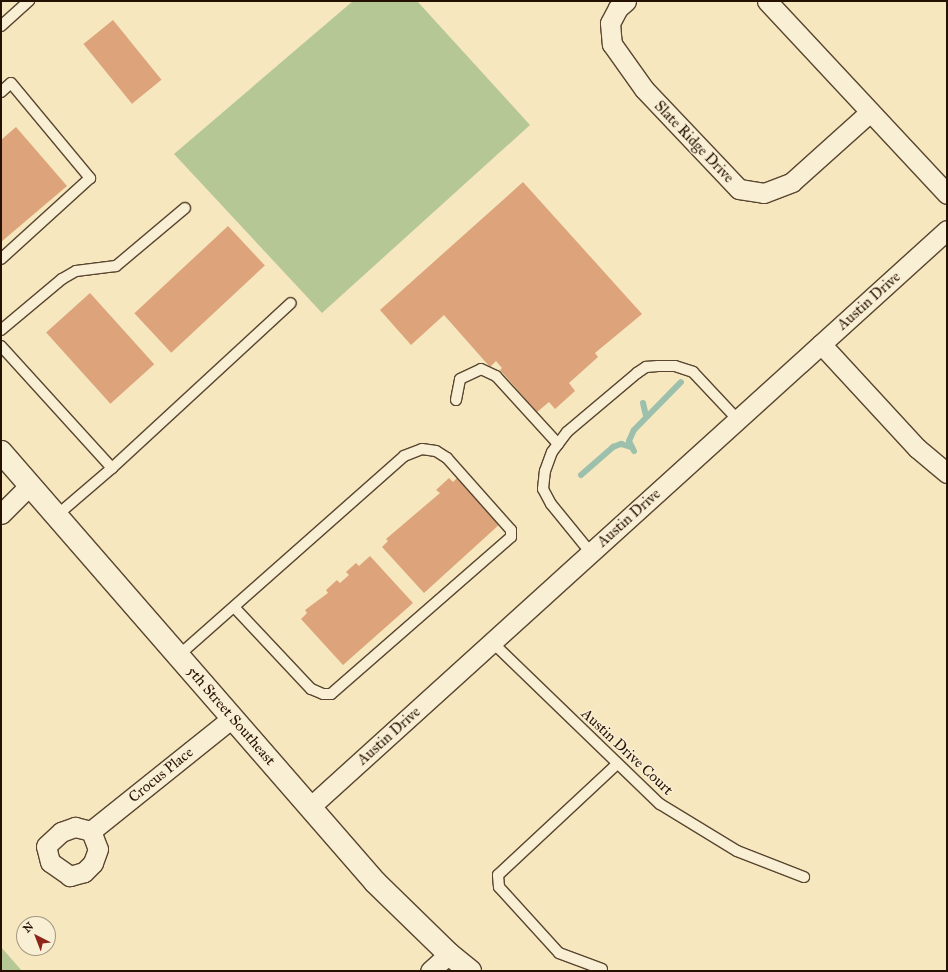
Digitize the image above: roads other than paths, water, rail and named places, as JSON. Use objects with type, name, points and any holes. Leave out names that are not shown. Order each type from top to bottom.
[{"type":"main road","name":"5th Street Southeast","points":[[1,452],[375,882],[449,954],[470,971]]},
{"type":"street","name":"Slate Ridge Drive","points":[[626,1],[618,8],[610,23],[612,44],[644,89],[739,189],[764,193],[792,182],[870,112]]},
{"type":"street","points":[[767,1],[947,194]]},
{"type":"street","name":"Austin Drive","points":[[310,807],[947,230]]},
{"type":"street","points":[[821,344],[917,448],[947,473]]},
{"type":"street","points":[[1,514],[30,485]]},
{"type":"street","name":"Crocus Place","points":[[91,832],[232,718]]},
{"type":"street","points":[[430,971],[449,954]]},
{"type":"lane","points":[[1,26],[28,1]]},
{"type":"lane","points":[[1,92],[11,83],[90,178],[1,258]]},
{"type":"lane","points":[[1,330],[62,279],[76,271],[116,266],[185,208]]},
{"type":"lane","points":[[56,516],[112,468],[291,303]]},
{"type":"lane","points":[[1,346],[112,468]]},
{"type":"lane","points":[[591,552],[551,504],[543,489],[545,471],[552,452],[567,432],[646,368],[675,366],[693,372],[738,420]]},
{"type":"lane","points":[[456,400],[460,379],[481,369],[496,376],[558,444]]},
{"type":"lane","points":[[178,656],[404,456],[422,449],[436,451],[447,458],[511,530],[511,537],[332,694],[323,694],[311,689],[234,607]]},
{"type":"lane","name":"Austin Drive Court","points":[[492,642],[660,804],[737,851],[804,877]]},
{"type":"lane","points":[[602,969],[559,953],[499,887],[498,875],[617,764]]},
{"type":"waterway","points":[[634,451],[629,441],[634,430],[681,382]]},
{"type":"waterway","points":[[643,403],[646,416]]},
{"type":"waterway","points":[[581,475],[613,447],[621,444],[631,447]]}]
